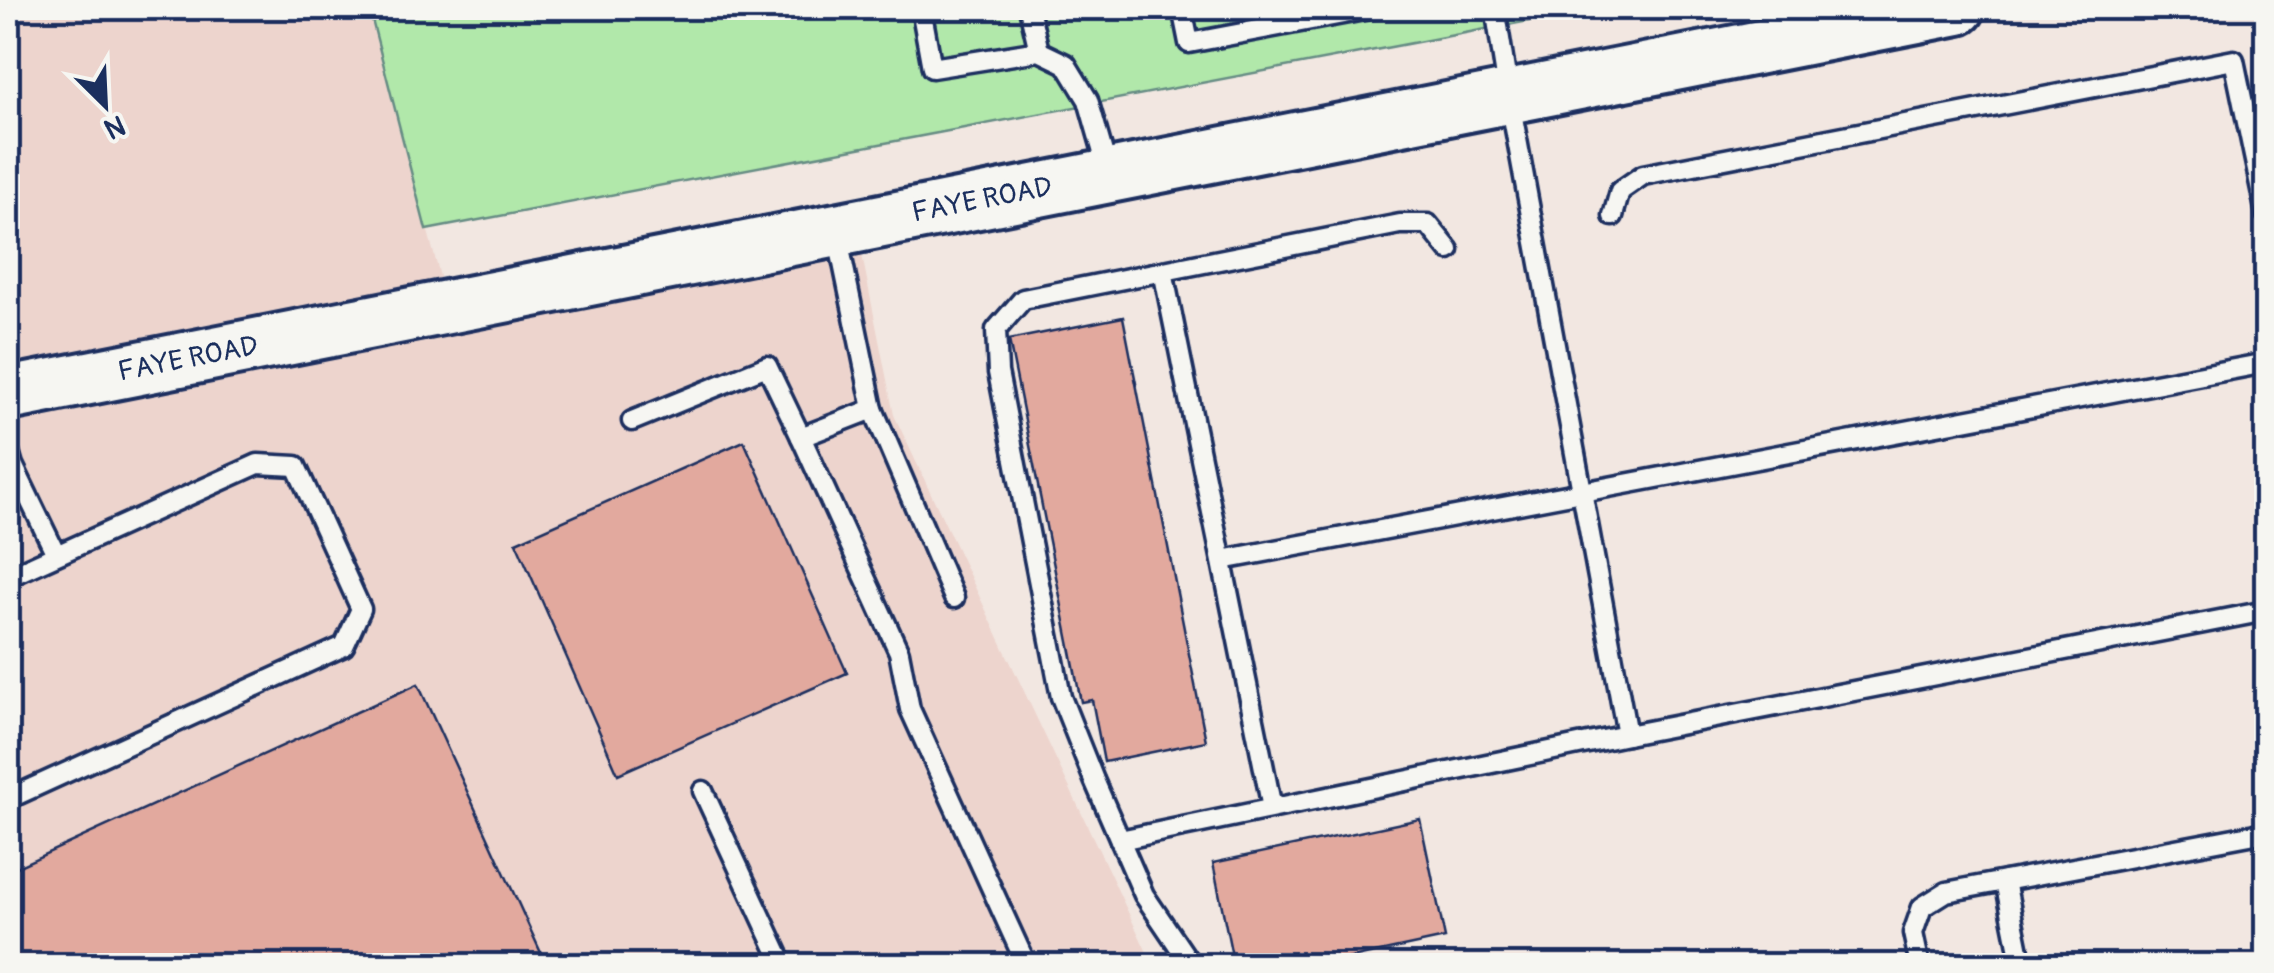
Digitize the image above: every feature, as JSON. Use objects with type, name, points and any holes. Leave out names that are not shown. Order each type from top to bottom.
[{"type":"street","name":"FAYE ROAD","points":[[8,394],[1958,8]]},
{"type":"lane","points":[[921,8],[932,68],[1039,51],[1066,64],[1088,100],[1110,175]]},
{"type":"lane","points":[[1030,8],[1039,51]]},
{"type":"lane","points":[[1182,8],[1189,43],[1375,8]]},
{"type":"lane","points":[[1498,8],[1509,96],[1627,735]]},
{"type":"lane","points":[[1613,216],[1620,191],[1643,175],[2234,60],[2266,214]]},
{"type":"lane","points":[[1192,966],[1144,895],[1061,696],[998,372],[996,330],[1023,300],[1400,224],[1428,224],[1449,250]]},
{"type":"lane","points":[[836,228],[874,409],[954,598]]},
{"type":"lane","points":[[1164,271],[1272,808]]},
{"type":"lane","points":[[1222,560],[2266,363]]},
{"type":"lane","points":[[632,422],[767,366],[900,652],[910,708],[1027,966]]},
{"type":"lane","points":[[800,437],[874,409]]},
{"type":"lane","points":[[8,448],[56,554]]},
{"type":"lane","points":[[8,577],[258,464],[296,466],[361,610],[344,646],[8,799]]},
{"type":"lane","points":[[1120,840],[1627,735],[2266,611]]},
{"type":"lane","points":[[702,790],[784,966]]},
{"type":"lane","points":[[1920,966],[1913,933],[1922,907],[1946,892],[2266,832]]},
{"type":"lane","points":[[2005,881],[2022,966]]},
{"type":"shaded area","points":[[8,8],[369,8],[443,288],[8,373]]},
{"type":"shaded area","points":[[860,245],[894,415],[1153,965],[8,966],[8,412]]},
{"type":"green space","points":[[369,8],[1597,8],[426,230]]},
{"type":"building","points":[[1123,317],[1206,741],[1104,762],[1092,700],[1081,702],[1009,340]]},
{"type":"building","points":[[744,441],[847,673],[618,774],[516,542]]},
{"type":"building","points":[[418,684],[547,966],[8,966],[8,871]]},
{"type":"building","points":[[1420,819],[1445,938],[1314,966],[1234,966],[1213,863]]}]
